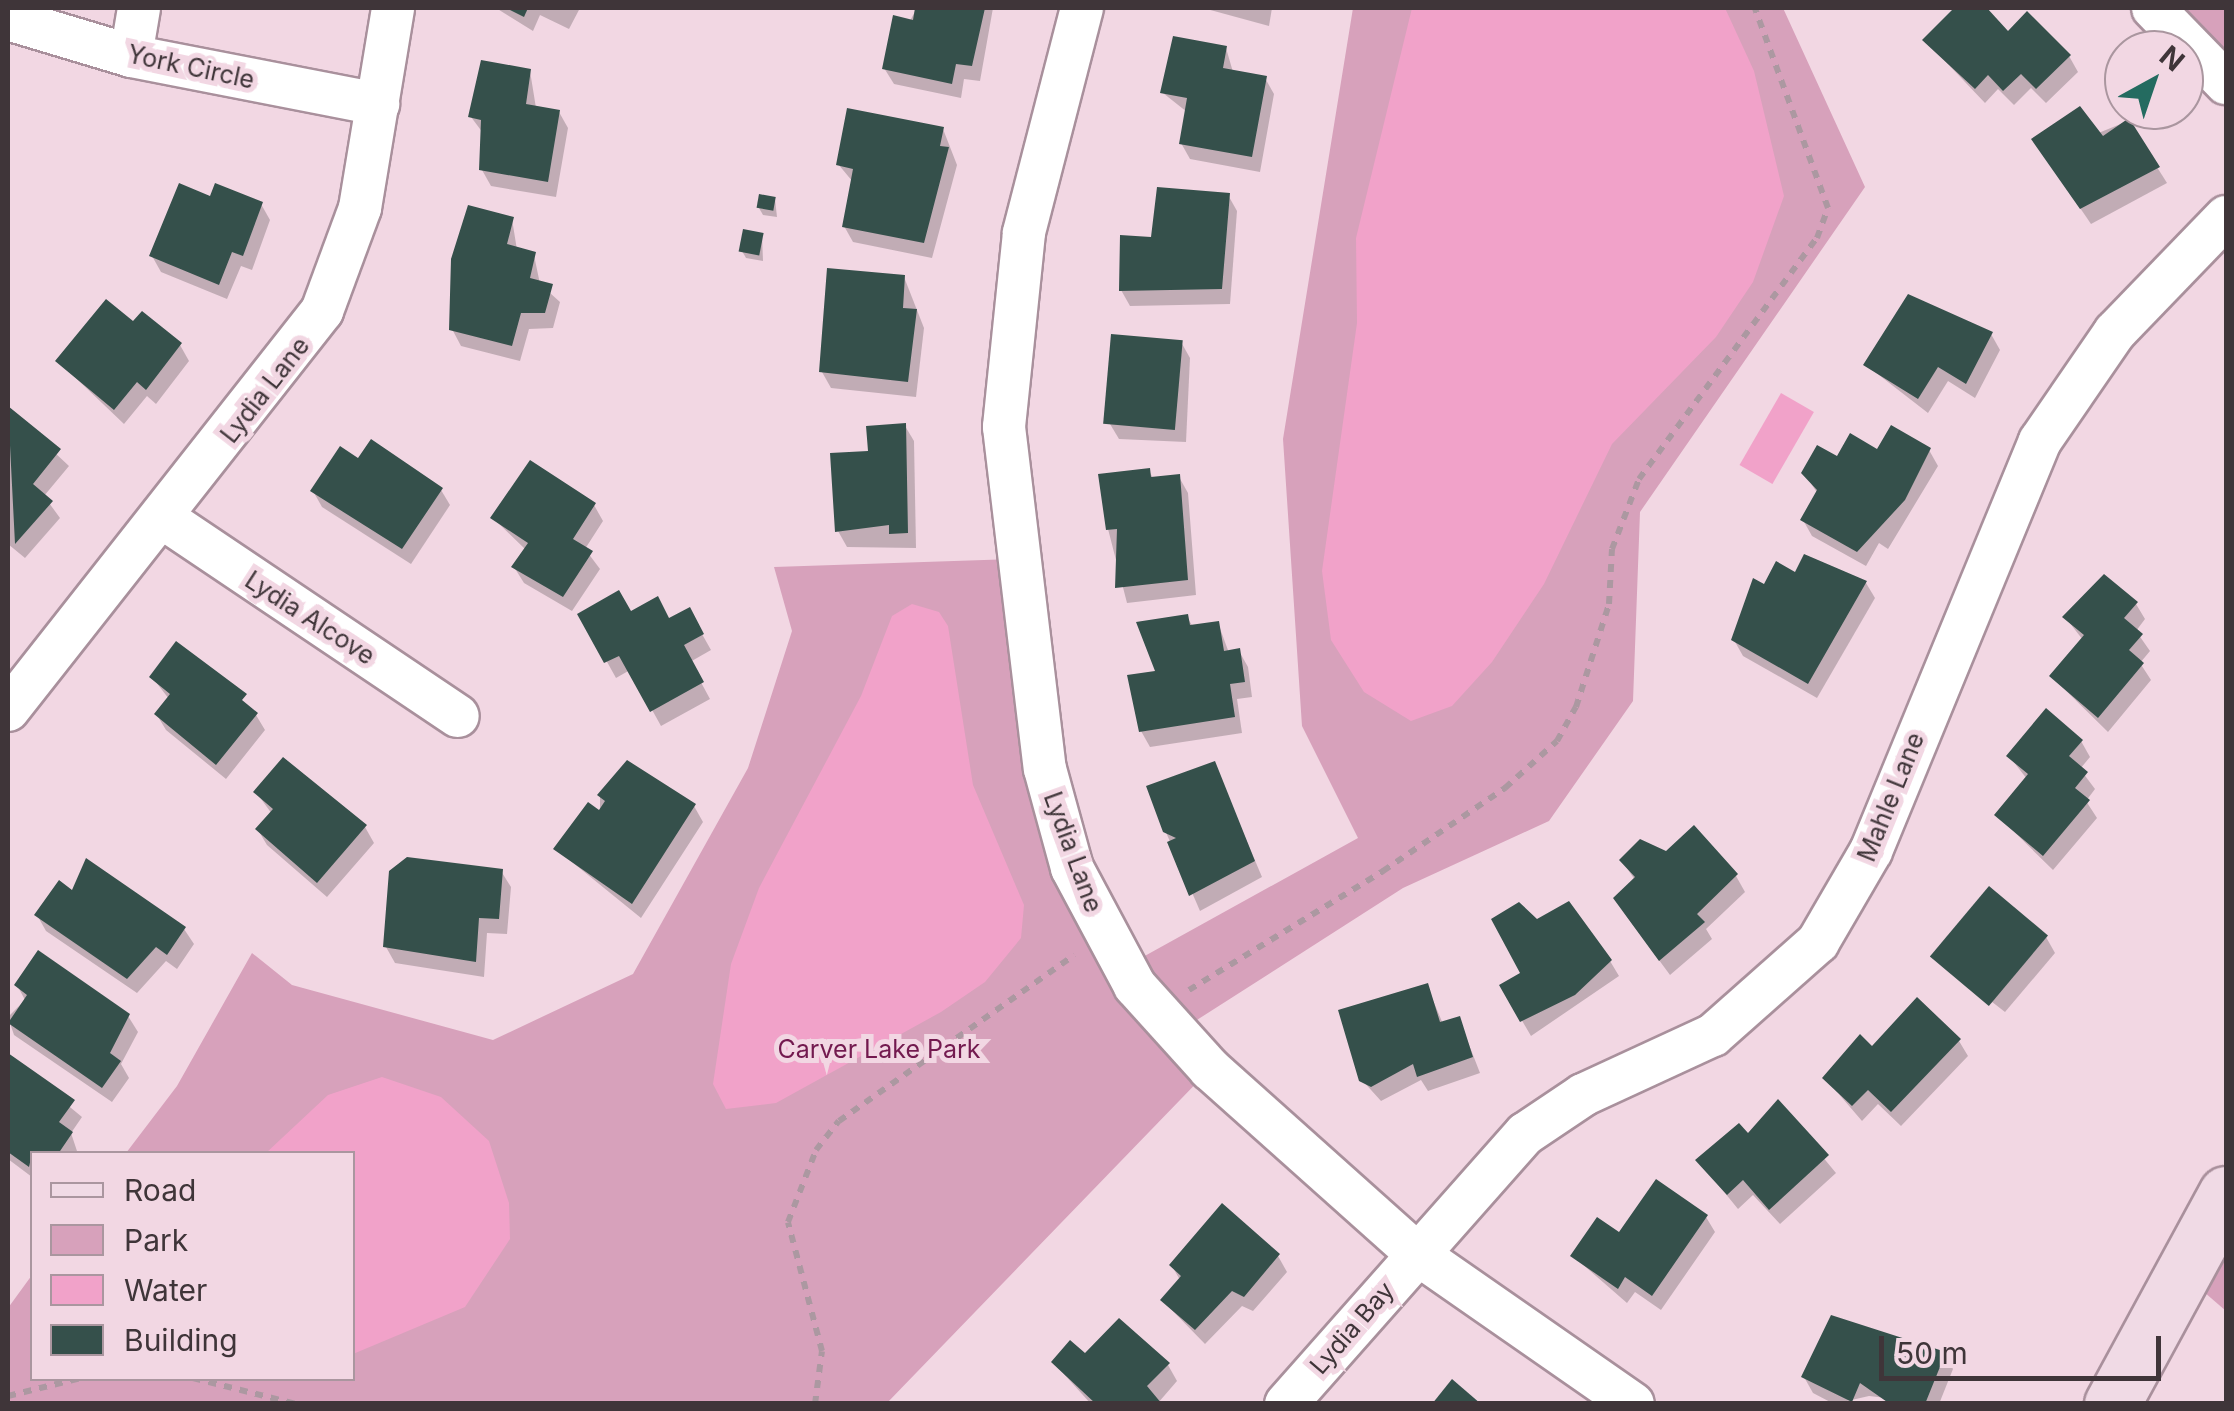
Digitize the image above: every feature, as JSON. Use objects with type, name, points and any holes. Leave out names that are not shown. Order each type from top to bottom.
[{"type":"street","points":[[131,56],[139,8]]},
{"type":"street","name":"Lydia Lane","points":[[8,710],[322,312],[356,226],[393,8]]},
{"type":"street","name":"Lydia Lane","points":[[1082,8],[1024,233],[1004,426],[1045,769],[1068,857],[1103,933],[1154,1011],[1416,1253],[1633,1404]]},
{"type":"street","points":[[2153,8],[2226,83]]},
{"type":"street","name":"York Circle","points":[[8,19],[131,56],[378,104]]},
{"type":"street","name":"Mahle Lane","points":[[1416,1253],[1535,1126],[1713,1036],[1818,942],[1866,861],[2040,441],[2115,332],[2226,217]]},
{"type":"street","name":"Lydia Alcove","points":[[163,518],[458,716]]},
{"type":"street","points":[[2112,1404],[2226,1194]]},
{"type":"street","name":"Lydia Bay","points":[[1286,1404],[1416,1253]]},
{"type":"path","points":[[1154,1011],[1383,871],[1505,788],[1557,740],[1598,638],[1612,549],[1639,479],[1817,238],[1828,208],[1756,8]]},
{"type":"path","points":[[814,1404],[822,1351],[788,1222],[816,1150],[852,1111],[1103,933]]},
{"type":"path","points":[[8,1396],[69,1381]]},
{"type":"path","points":[[205,1381],[296,1404]]},
{"type":"green space","name":"Carver Lake Park","points":[[1353,8],[1783,8],[1865,187],[1640,512],[1633,701],[1549,821],[1403,888],[1175,1034],[1210,1069],[887,1403],[8,1403],[8,1308],[30,1278],[30,1381],[355,1381],[355,1151],[128,1151],[177,1086],[252,953],[292,985],[493,1040],[633,974],[748,768],[792,631],[774,567],[1014,559],[1045,769],[1123,968],[1358,838],[1302,726],[1283,439]]},
{"type":"green space","points":[[2153,8],[2226,8],[2226,83],[2204,60],[2204,30],[2174,30]]},
{"type":"green space","points":[[2226,1194],[2226,1311],[2182,1273]]},
{"type":"water","points":[[1412,8],[1725,8],[1754,71],[1784,196],[1753,282],[1716,337],[1612,444],[1544,584],[1492,662],[1452,706],[1411,721],[1364,692],[1331,640],[1322,571],[1357,323],[1356,238]]},
{"type":"water","points":[[1781,393],[1814,412],[1772,484],[1740,465]]},
{"type":"water","points":[[912,604],[939,612],[948,626],[973,785],[1024,905],[1021,938],[985,982],[941,1012],[776,1103],[726,1109],[713,1084],[731,964],[759,888],[861,696],[892,616]]},
{"type":"water","points":[[382,1077],[441,1097],[489,1141],[509,1203],[510,1239],[465,1307],[355,1353],[355,1151],[268,1151],[328,1095]]},
{"type":"building","points":[[506,8],[528,8],[524,17]]},
{"type":"building","points":[[915,8],[985,8],[972,66],[956,64],[952,84],[882,69],[893,15],[913,20]]},
{"type":"building","points":[[1954,8],[1987,8],[2008,31],[2027,11],[2071,55],[2036,89],[2021,74],[2003,91],[1988,75],[1975,89],[1922,40]]},
{"type":"building","points":[[1173,36],[1227,46],[1223,68],[1267,76],[1252,157],[1179,144],[1187,98],[1160,93]]},
{"type":"building","points":[[481,60],[531,69],[526,104],[560,110],[548,182],[479,170],[481,120],[468,117]]},
{"type":"building","points":[[2080,106],[2103,136],[2112,130],[2137,130],[2160,167],[2080,209],[2031,139]]},
{"type":"building","points":[[847,108],[944,127],[940,146],[949,147],[924,243],[842,227],[853,169],[836,165]]},
{"type":"building","points":[[179,183],[210,196],[215,183],[263,202],[243,256],[232,252],[219,285],[149,256]]},
{"type":"building","points":[[1157,187],[1230,193],[1222,289],[1119,291],[1120,235],[1151,237]]},
{"type":"building","points":[[759,194],[776,197],[773,211],[757,208]]},
{"type":"building","points":[[468,205],[514,217],[507,244],[536,252],[530,278],[553,284],[545,313],[521,313],[512,346],[449,330],[451,259]]},
{"type":"building","points":[[743,229],[764,233],[759,256],[739,252]]},
{"type":"building","points":[[827,268],[905,275],[903,308],[917,309],[908,382],[819,372]]},
{"type":"building","points":[[1908,294],[1993,332],[1966,384],[1938,367],[1918,399],[1863,365]]},
{"type":"building","points":[[106,299],[133,321],[142,311],[182,343],[146,390],[137,382],[114,410],[55,361]]},
{"type":"building","points":[[1111,334],[1183,340],[1175,430],[1103,424]]},
{"type":"building","points":[[8,406],[61,449],[33,484],[53,501],[15,544]]},
{"type":"building","points":[[906,423],[908,533],[889,534],[889,525],[835,532],[830,453],[868,451],[866,426]]},
{"type":"building","points":[[1891,425],[1931,448],[1905,500],[1857,552],[1800,520],[1817,490],[1801,473],[1817,445],[1837,456],[1850,433],[1877,449]]},
{"type":"building","points":[[371,439],[443,488],[402,549],[310,491],[340,446],[358,458]]},
{"type":"building","points":[[530,460],[596,503],[573,539],[593,551],[563,597],[511,567],[528,543],[490,518]]},
{"type":"building","points":[[1150,468],[1151,477],[1180,474],[1188,580],[1115,588],[1117,529],[1106,530],[1098,474]]},
{"type":"building","points":[[1804,554],[1867,581],[1808,684],[1731,640],[1753,578],[1764,584],[1776,561],[1795,572]]},
{"type":"building","points":[[2104,574],[2138,602],[2124,618],[2143,634],[2129,650],[2144,663],[2098,718],[2049,676],[2084,635],[2062,617]]},
{"type":"building","points":[[619,590],[631,611],[658,596],[669,618],[690,607],[704,634],[684,645],[704,682],[650,712],[619,656],[604,663],[577,614]]},
{"type":"building","points":[[1188,614],[1190,625],[1219,621],[1224,651],[1240,648],[1245,682],[1230,684],[1235,717],[1139,732],[1127,675],[1155,671],[1136,622]]},
{"type":"building","points":[[176,641],[247,694],[242,700],[258,713],[216,765],[154,714],[170,694],[149,677]]},
{"type":"building","points":[[2046,708],[2083,740],[2069,756],[2088,772],[2075,788],[2090,800],[2043,856],[1994,815],[2028,774],[2006,756]]},
{"type":"building","points":[[283,757],[367,825],[317,883],[255,829],[273,809],[253,792]]},
{"type":"building","points":[[627,760],[696,804],[632,904],[553,849],[588,802],[599,810],[605,801],[597,795]]},
{"type":"building","points":[[1215,761],[1255,861],[1189,896],[1167,842],[1176,838],[1163,832],[1146,786]]},
{"type":"building","points":[[1694,825],[1738,874],[1697,914],[1705,922],[1659,961],[1613,898],[1635,877],[1619,860],[1640,839],[1666,851]]},
{"type":"building","points":[[407,857],[503,869],[499,919],[479,918],[476,962],[383,947],[389,871]]},
{"type":"building","points":[[86,858],[186,927],[167,955],[156,947],[127,979],[34,915],[59,880],[72,890]]},
{"type":"building","points":[[1989,886],[2048,935],[1989,1006],[1930,956]]},
{"type":"building","points":[[1569,901],[1612,960],[1575,995],[1520,1022],[1499,985],[1520,973],[1491,919],[1519,902],[1537,919]]},
{"type":"building","points":[[38,950],[130,1014],[110,1053],[121,1061],[102,1088],[8,1023],[27,995],[14,985]]},
{"type":"building","points":[[1428,983],[1440,1022],[1460,1016],[1473,1057],[1417,1077],[1413,1064],[1371,1087],[1359,1081],[1338,1010]]},
{"type":"building","points":[[1917,997],[1961,1039],[1891,1112],[1868,1090],[1852,1106],[1822,1078],[1860,1034],[1872,1046]]},
{"type":"building","points":[[8,1053],[75,1100],[59,1122],[73,1132],[60,1151],[30,1151],[29,1167],[8,1152]]},
{"type":"building","points":[[1778,1099],[1829,1155],[1769,1210],[1743,1180],[1727,1195],[1695,1160],[1739,1123],[1748,1133]]},
{"type":"building","points":[[1656,1179],[1708,1215],[1652,1296],[1625,1277],[1618,1289],[1570,1256],[1597,1217],[1619,1232]]},
{"type":"building","points":[[1222,1203],[1280,1254],[1244,1297],[1232,1291],[1195,1330],[1160,1300],[1181,1276],[1169,1265]]},
{"type":"building","points":[[1831,1315],[1946,1352],[1925,1404],[1890,1404],[1860,1383],[1852,1402],[1801,1377]]},
{"type":"building","points":[[1119,1318],[1170,1363],[1147,1386],[1162,1404],[1096,1404],[1051,1362],[1070,1340],[1085,1353]]},
{"type":"building","points":[[1452,1379],[1481,1404],[1432,1404]]}]
